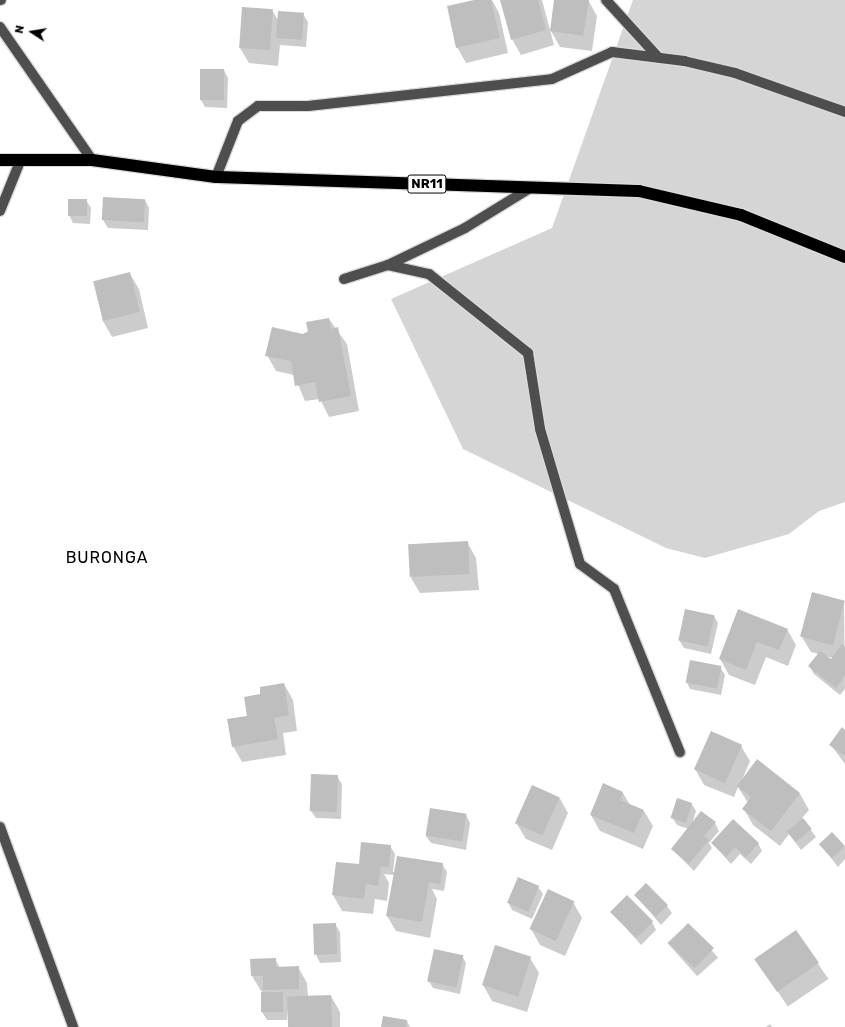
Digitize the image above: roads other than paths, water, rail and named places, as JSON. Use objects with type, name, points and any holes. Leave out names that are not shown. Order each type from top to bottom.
[{"type":"highway","name":"NR11","points":[[0,160],[92,160],[216,177],[639,191],[741,215],[845,257]]},
{"type":"street","points":[[606,0],[658,57]]},
{"type":"street","points":[[0,27],[92,160]]},
{"type":"street","points":[[216,177],[238,121],[258,106],[308,106],[552,79],[612,52],[658,57],[735,73],[845,112]]},
{"type":"street","points":[[0,211],[21,159]]},
{"type":"street","points":[[344,279],[388,265],[465,228],[530,188]]},
{"type":"street","points":[[388,265],[429,274],[528,353],[540,429],[580,564],[614,590],[680,752]]},
{"type":"street","points":[[0,827],[73,1027]]},
{"type":"district","name":"BURONGA","points":[[107,558]]}]
